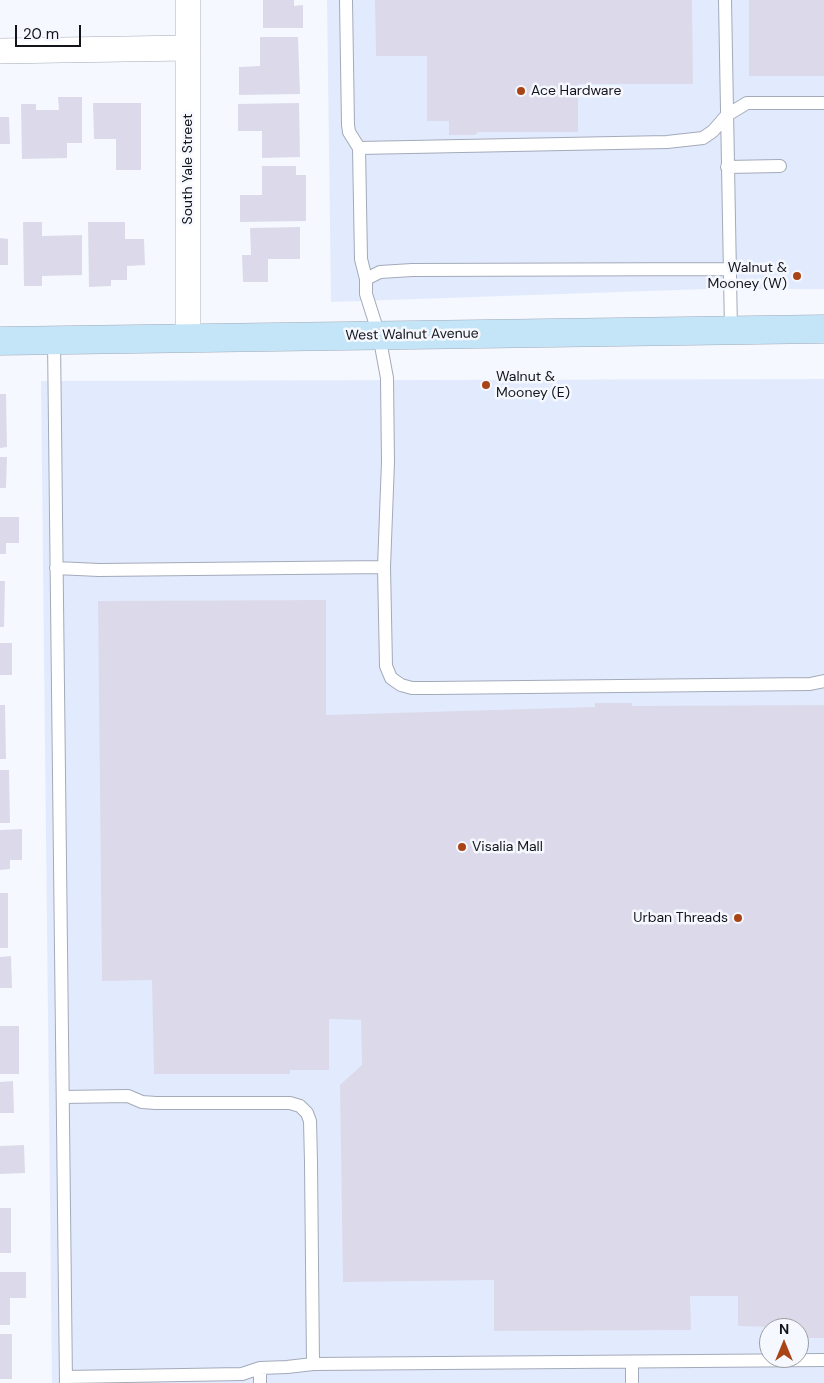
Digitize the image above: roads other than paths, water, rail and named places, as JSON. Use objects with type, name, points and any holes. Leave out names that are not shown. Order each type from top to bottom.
[{"type":"main road","name":"West Walnut Avenue","points":[[0,341],[824,329]]},
{"type":"street","name":"South Yale Street","points":[[188,0],[188,338]]},
{"type":"street","points":[[0,51],[188,48]]},
{"type":"lane","points":[[346,0],[348,125],[349,132],[359,148],[361,259],[366,279],[366,294],[379,336],[387,378],[388,462],[384,567],[386,666],[391,678],[406,687],[432,688],[810,684],[824,682]]},
{"type":"lane","points":[[725,0],[731,330]]},
{"type":"lane","points":[[359,148],[667,142],[703,138],[713,131],[727,116],[747,103],[824,102]]},
{"type":"lane","points":[[727,167],[780,166]]},
{"type":"lane","points":[[366,279],[380,272],[412,270],[729,269]]},
{"type":"lane","points":[[54,340],[66,1380],[242,1374],[260,1368],[313,1364],[824,1360]]},
{"type":"lane","points":[[56,568],[99,570],[384,567]]},
{"type":"lane","points":[[63,1097],[128,1096],[142,1102],[156,1104],[290,1103],[300,1106],[304,1110],[310,1121],[313,1364]]},
{"type":"lane","points":[[632,1362],[632,1383]]},
{"type":"lane","points":[[260,1368],[260,1383]]},
{"type":"place","name":"Ace Hardware","points":[[521,91]]},
{"type":"place","name":"Walnut & Mooney (W)","points":[[797,276]]},
{"type":"place","name":"Walnut & Mooney (E)","points":[[486,385]]},
{"type":"place","name":"Visalia Mall","points":[[462,847]]},
{"type":"place","name":"Urban Threads","points":[[738,918]]}]
